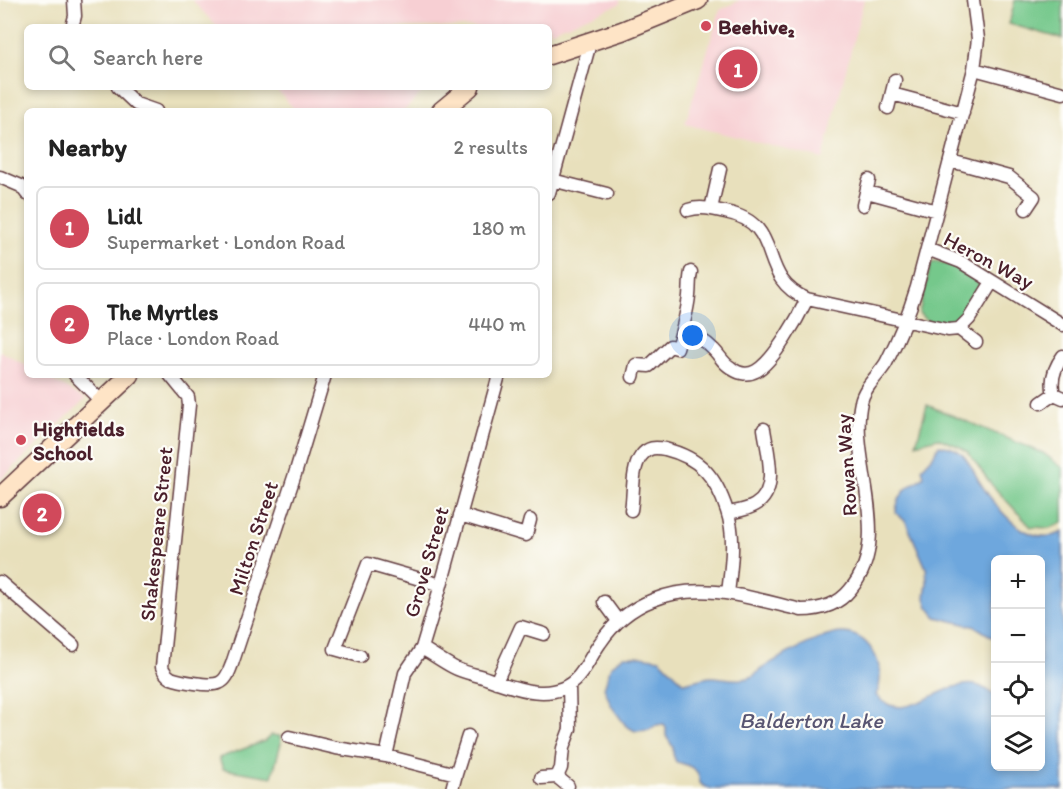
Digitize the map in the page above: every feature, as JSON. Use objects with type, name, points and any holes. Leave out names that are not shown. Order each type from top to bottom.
[{"type":"main road","points":[[552,54],[590,43],[689,2]]},
{"type":"main road","points":[[445,108],[466,90]]},
{"type":"main road","points":[[0,497],[126,378]]},
{"type":"street","points":[[73,24],[75,0]]},
{"type":"street","name":"Rowan Way","points":[[569,686],[582,672],[599,643],[618,621],[653,600],[673,594],[702,592],[728,594],[811,610],[834,603],[845,596],[857,582],[865,563],[870,534],[858,429],[860,405],[862,398],[885,365],[906,321],[927,249],[974,69],[978,39],[973,0]]},
{"type":"street","points":[[590,43],[552,180],[607,194]]},
{"type":"street","points":[[974,69],[1063,93]]},
{"type":"street","points":[[888,108],[895,80]]},
{"type":"street","points":[[121,90],[136,104],[147,108]]},
{"type":"street","points":[[892,94],[963,113]]},
{"type":"street","points":[[951,161],[1009,177],[1034,197],[1026,209]]},
{"type":"street","points":[[711,209],[720,169]]},
{"type":"street","points":[[0,177],[21,186],[24,190]]},
{"type":"street","points":[[863,205],[869,180]]},
{"type":"street","points":[[867,192],[937,211]]},
{"type":"street","points":[[688,210],[711,209],[744,216],[756,226],[767,242],[778,276],[794,292],[807,299],[936,328],[959,329],[976,342]]},
{"type":"street","name":"Heron Way","points":[[927,249],[961,262],[1063,325]]},
{"type":"street","points":[[633,377],[636,365],[649,366],[670,346],[677,348],[688,309],[690,292],[688,284],[691,272]]},
{"type":"street","points":[[959,329],[969,319],[992,282]]},
{"type":"street","points":[[682,331],[708,344],[731,368],[746,374],[755,372],[786,337],[807,299]]},
{"type":"street","points":[[1041,403],[1058,396],[1051,384],[1053,372],[1063,356]]},
{"type":"street","points":[[78,378],[102,402]]},
{"type":"street","name":"Shakespeare Street","points":[[172,378],[188,397],[189,405],[162,667],[165,673],[173,678],[193,682]]},
{"type":"street","name":"Milton Street","points":[[193,682],[214,685],[222,683],[227,677],[296,471],[324,378]]},
{"type":"street","name":"Grove Street","points":[[386,756],[405,673],[422,648],[498,378]]},
{"type":"street","points":[[728,513],[755,506],[762,500],[770,473],[768,434]]},
{"type":"street","points":[[631,510],[639,498],[638,461],[650,449],[661,448],[697,462],[715,484],[728,513],[732,548],[728,594]]},
{"type":"street","points":[[460,515],[526,535],[530,520]]},
{"type":"street","points":[[360,656],[335,649],[371,551]]},
{"type":"street","points":[[368,564],[441,585]]},
{"type":"street","points":[[0,582],[72,645]]},
{"type":"street","points":[[604,602],[618,621]]},
{"type":"street","points":[[496,682],[520,627],[544,634]]},
{"type":"street","points":[[422,648],[454,668],[521,690],[555,691],[569,686],[570,729],[557,777]]},
{"type":"street","points":[[452,789],[468,736]]},
{"type":"street","points":[[289,737],[386,756],[456,774]]},
{"type":"street","points":[[541,778],[557,777],[568,786]]},
{"type":"shaded area","points":[[192,0],[620,0],[620,4],[552,31],[552,24],[214,24]]},
{"type":"shaded area","points":[[740,0],[864,0],[823,159],[685,124],[720,10]]},
{"type":"shaded area","points":[[277,90],[426,90],[407,108],[293,108]]},
{"type":"shaded area","name":"Highfields School","points":[[0,351],[24,364],[24,378],[48,378],[86,399],[0,480]]},
{"type":"green space","points":[[1015,0],[1063,0],[1063,39],[1009,24]]},
{"type":"green space","points":[[936,262],[968,273],[981,287],[963,319],[939,323],[928,321],[919,313],[930,267]]},
{"type":"green space","points":[[927,405],[1043,453],[1063,468],[1063,523],[1050,528],[1031,527],[991,484],[968,452],[938,438],[916,444]]},
{"type":"green space","points":[[271,735],[280,736],[281,743],[272,777],[223,769],[219,758],[265,741]]},
{"type":"water","name":"Balderton Lake","points":[[939,445],[959,451],[994,503],[1025,531],[1050,536],[1063,532],[1063,789],[713,789],[700,783],[695,770],[676,762],[664,724],[649,730],[635,731],[626,726],[612,707],[604,688],[611,666],[624,656],[660,659],[684,683],[711,677],[743,679],[808,644],[826,636],[846,633],[857,636],[873,651],[880,673],[876,695],[888,704],[900,707],[913,705],[952,688],[966,685],[979,686],[991,693],[991,771],[1045,771],[1045,555],[991,555],[991,636],[976,627],[936,617],[928,607],[925,598],[926,568],[906,522],[896,513],[902,494],[924,476],[922,468]]},
{"type":"place","name":"Beehive₂","points":[[706,26]]},
{"type":"place","name":"Lidl","points":[[738,69]]},
{"type":"place","name":"Highfields School","points":[[21,440]]},
{"type":"place","name":"The Myrtles","points":[[42,513]]}]
